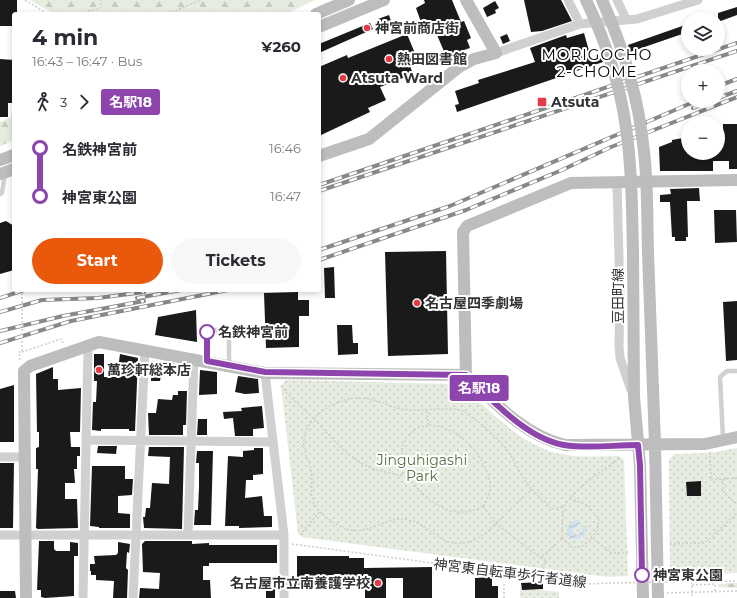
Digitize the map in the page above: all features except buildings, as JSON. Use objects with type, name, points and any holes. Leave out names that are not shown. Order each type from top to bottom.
[{"type":"street","points":[[321,12],[349,0]]},
{"type":"street","points":[[321,26],[384,0]]},
{"type":"street","points":[[466,0],[496,53]]},
{"type":"street","points":[[568,0],[580,24]]},
{"type":"street","name":"豆田町線","points":[[586,0],[598,25],[610,59],[626,126],[632,189],[634,397],[640,465],[643,598]]},
{"type":"street","points":[[602,0],[624,54],[640,121],[644,153],[655,444],[657,595]]},
{"type":"street","points":[[617,0],[626,19]]},
{"type":"street","points":[[321,155],[369,139],[459,67],[474,58],[496,53],[580,24],[637,19],[698,0]]},
{"type":"street","points":[[0,160],[12,156]]},
{"type":"street","points":[[466,375],[463,232],[467,226],[571,184],[617,188],[737,180]]},
{"type":"street","points":[[617,188],[620,297],[619,346],[620,358],[634,397]]},
{"type":"street","points":[[26,598],[24,371],[30,366],[100,342],[265,372],[466,375],[525,428],[550,441],[577,446],[705,444],[737,437]]},
{"type":"street","points":[[82,598],[88,346]]},
{"type":"street","points":[[133,598],[145,350]]},
{"type":"street","points":[[188,534],[194,358]]},
{"type":"street","points":[[265,372],[284,539],[284,598]]},
{"type":"street","points":[[86,440],[273,442]]},
{"type":"street","points":[[0,457],[25,457]]},
{"type":"street","points":[[0,535],[188,534],[284,539]]},
{"type":"lane","points":[[0,194],[2,193],[6,172]]},
{"type":"lane","points":[[207,361],[207,330],[229,330],[229,365]]},
{"type":"lane","points":[[723,441],[720,377],[727,371],[737,370]]},
{"type":"path","points":[[25,0],[45,12]]},
{"type":"path","points":[[87,12],[92,9],[99,9],[101,6],[101,0]]},
{"type":"path","points":[[173,12],[201,0]]},
{"type":"path","points":[[22,292],[22,352]]},
{"type":"path","points":[[20,360],[19,352],[61,339],[62,343],[68,341]]},
{"type":"path","points":[[281,386],[288,396],[314,418],[325,433],[350,456],[367,466],[400,476],[406,471]]},
{"type":"path","points":[[533,489],[522,496],[482,537],[469,542],[454,543],[442,540],[419,523],[408,519],[394,519],[371,529],[359,530],[345,528],[320,511],[312,500],[312,470],[304,448],[306,433],[314,418],[334,404],[350,398],[372,399],[403,409],[461,410],[492,436],[509,453],[525,481],[533,489],[552,509],[562,507],[595,474],[621,458]]},
{"type":"path","points":[[427,410],[428,427]]},
{"type":"path","points":[[438,426],[466,440],[481,458],[488,472],[490,488],[489,495],[483,506],[469,512],[457,512],[439,506],[420,491],[406,471],[402,457],[404,441],[415,430],[438,426]]},
{"type":"path","points":[[710,451],[711,480],[737,478]]},
{"type":"path","points":[[723,479],[724,493],[737,504]]},
{"type":"path","points":[[562,538],[572,547],[582,547],[597,531],[599,520],[589,506],[570,498]]},
{"type":"path","points":[[483,506],[495,524],[544,560],[542,578]]},
{"type":"path","points":[[541,558],[562,538],[562,507]]},
{"type":"path","points":[[300,535],[320,511]]},
{"type":"path","points":[[670,544],[705,543],[737,513]]},
{"type":"path","points":[[591,538],[612,553],[630,552]]},
{"type":"path","name":"神宮東自転車歩行者道線","points":[[284,539],[588,584],[737,581]]},
{"type":"path","points":[[692,582],[692,598]]},
{"type":"path","points":[[504,584],[504,598]]},
{"type":"path","points":[[692,585],[715,584],[715,591]]},
{"type":"path","points":[[657,595],[737,591]]},
{"type":"green space","points":[[30,0],[315,0],[290,12],[51,12]]},
{"type":"green space","points":[[12,112],[12,141],[0,146],[0,122],[11,117]]},
{"type":"green space","name":"Jinguhigashi Park","points":[[286,380],[455,384],[463,387],[496,417],[520,436],[546,450],[575,456],[619,456],[624,460],[628,576],[608,577],[302,537],[298,533],[281,386]]},
{"type":"green space","points":[[737,448],[737,573],[670,575],[669,460],[674,454],[710,453]]},
{"type":"green space","points":[[737,583],[737,588],[718,587],[718,584]]},
{"type":"green space","points":[[520,588],[559,592],[559,598],[520,598]]},
{"type":"water","points":[[576,519],[581,523],[576,528],[573,528],[573,532],[576,535],[578,535],[587,525],[585,533],[579,539],[573,539],[567,534],[567,527]]},
{"type":"railway","points":[[321,184],[737,43]]},
{"type":"railway","points":[[321,190],[737,51]]},
{"type":"railway","points":[[725,83],[737,79]]},
{"type":"railway","points":[[725,95],[737,91]]},
{"type":"railway","points":[[321,259],[466,210],[562,170],[611,147],[737,97]]},
{"type":"railway","points":[[321,249],[450,206],[681,107]]},
{"type":"railway","points":[[0,298],[18,292]]},
{"type":"railway","points":[[0,312],[42,300],[98,298],[144,292]]},
{"type":"railway","points":[[137,298],[170,292]]},
{"type":"railway","points":[[0,343],[71,321],[218,292]]},
{"type":"railway","points":[[0,331],[63,316],[144,301]]},
{"type":"bus line","name":"名駅18","points":[[207,332],[207,361],[265,372],[466,375],[525,428],[550,441],[565,445],[577,446],[638,445],[640,465],[642,575]]},
{"type":"place","name":"神宮前商店街","points":[[367,28]]},
{"type":"place","name":"熱田図書館","points":[[389,59]]},
{"type":"place","name":"Atsuta Ward","points":[[343,78]]},
{"type":"place","name":"Atsuta","points":[[542,102]]},
{"type":"place","name":"名古屋四季劇場","points":[[417,303]]},
{"type":"place","name":"名鉄神宮前","points":[[207,332]]},
{"type":"place","name":"萬珍軒総本店","points":[[99,370]]},
{"type":"place","name":"神宮東公園","points":[[642,575]]},
{"type":"place","name":"名古屋市立南養護学校","points":[[378,583]]},
{"type":"district","name":"MORIGOCHO 2-CHOME","points":[[597,64]]}]
